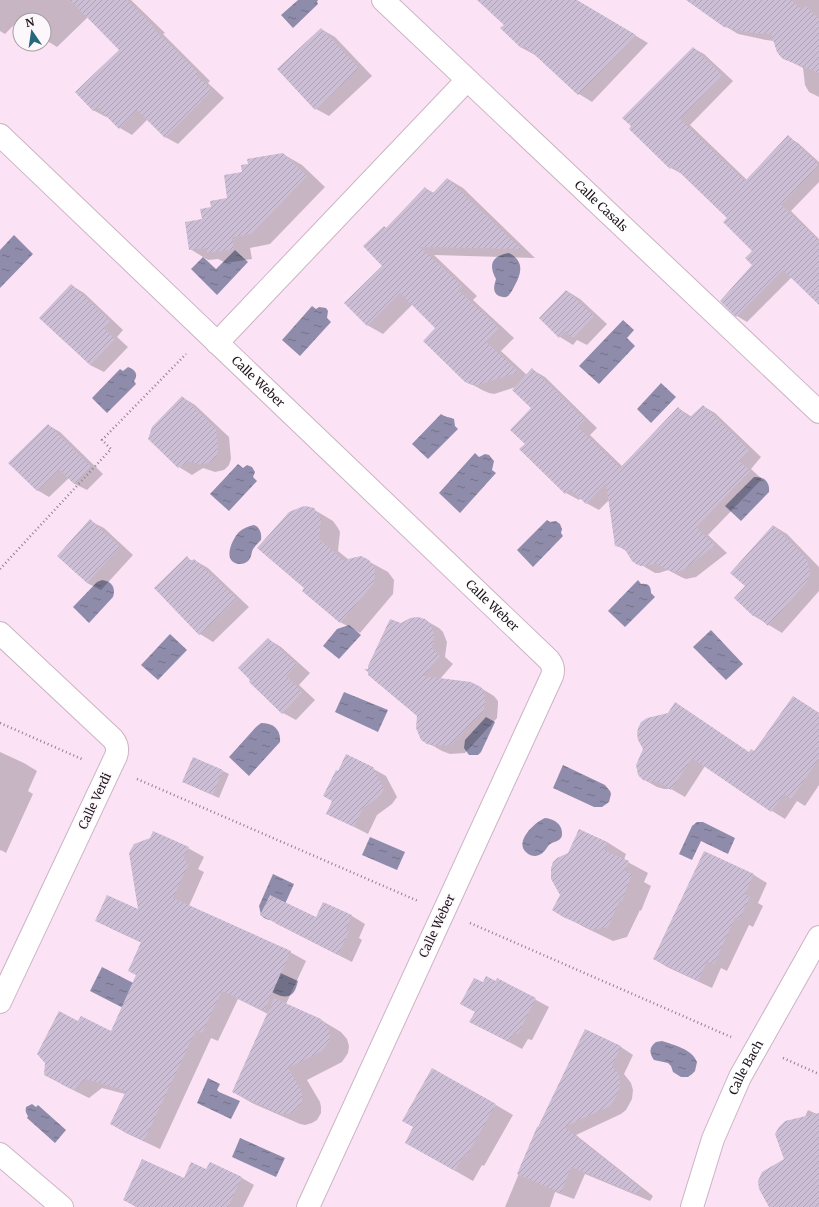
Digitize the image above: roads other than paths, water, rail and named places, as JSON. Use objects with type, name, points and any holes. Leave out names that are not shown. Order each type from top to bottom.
[{"type":"street","name":"Calle Casals","points":[[383,0],[819,412]]},
{"type":"street","points":[[217,343],[467,80]]},
{"type":"street","name":"Calle Weber","points":[[0,135],[549,660],[554,669],[308,1207]]},
{"type":"street","name":"Calle Verdi","points":[[0,633],[112,739],[117,746],[116,756],[0,1002]]},
{"type":"street","name":"Calle Bach","points":[[692,1207],[712,1139],[740,1077],[819,937]]},
{"type":"street","points":[[0,1154],[62,1207]]},
{"type":"water","points":[[298,0],[318,0],[318,4],[293,28],[281,15]]},
{"type":"water","points":[[14,235],[33,254],[0,288],[0,250]]},
{"type":"water","points":[[235,250],[248,262],[217,295],[191,269],[203,257],[216,269]]},
{"type":"water","points":[[509,253],[514,256],[519,263],[520,271],[511,292],[508,296],[504,297],[499,296],[494,291],[496,279],[492,265],[495,259],[499,256]]},
{"type":"water","points":[[312,306],[316,309],[319,307],[326,308],[328,311],[327,318],[331,322],[300,356],[282,340]]},
{"type":"water","points":[[623,320],[634,330],[627,338],[635,346],[599,384],[579,366]]},
{"type":"water","points":[[128,367],[136,372],[134,381],[136,384],[107,413],[92,398],[120,369],[123,371]]},
{"type":"water","points":[[661,383],[676,397],[651,423],[637,409]]},
{"type":"water","points":[[441,414],[454,419],[455,426],[458,429],[428,459],[412,444]]},
{"type":"water","points":[[475,453],[479,457],[485,454],[489,455],[494,461],[492,470],[496,473],[460,513],[439,493]]},
{"type":"water","points":[[238,464],[243,468],[247,465],[252,467],[255,472],[253,477],[257,481],[229,511],[210,494]]},
{"type":"water","points":[[754,477],[766,480],[769,492],[741,521],[725,506]]},
{"type":"water","points":[[547,520],[550,522],[556,521],[560,524],[562,529],[561,533],[563,536],[533,567],[517,550]]},
{"type":"water","points":[[254,525],[258,527],[260,531],[261,540],[253,549],[247,562],[241,564],[234,563],[229,555],[231,545],[236,535]]},
{"type":"water","points":[[102,580],[111,583],[114,594],[113,597],[89,623],[73,607],[97,582]]},
{"type":"water","points":[[638,580],[641,584],[646,584],[649,586],[651,593],[655,597],[625,627],[608,611]]},
{"type":"water","points":[[349,625],[361,635],[339,659],[323,646],[337,629]]},
{"type":"water","points":[[711,630],[743,664],[726,680],[693,647]]},
{"type":"water","points":[[170,634],[187,650],[158,680],[141,665]]},
{"type":"water","points":[[344,692],[388,710],[378,732],[335,712]]},
{"type":"water","points":[[486,717],[495,722],[481,752],[478,755],[469,755],[464,748],[465,740]]},
{"type":"water","points":[[261,723],[269,724],[278,730],[280,742],[249,776],[229,757]]},
{"type":"water","points":[[563,765],[605,785],[611,794],[609,802],[602,807],[594,807],[553,788]]},
{"type":"water","points":[[545,818],[554,821],[561,827],[562,837],[549,845],[540,855],[531,855],[523,849],[522,843],[531,828]]},
{"type":"water","points":[[697,822],[703,822],[735,838],[728,854],[701,841],[692,860],[679,854],[692,826]]},
{"type":"water","points":[[370,837],[405,852],[397,870],[362,855]]},
{"type":"water","points":[[273,874],[294,884],[280,915],[275,919],[269,920],[261,915],[259,906]]},
{"type":"water","points":[[263,965],[298,981],[296,989],[293,993],[283,996],[266,989]]},
{"type":"water","points":[[102,967],[141,987],[129,1011],[90,991]]},
{"type":"water","points":[[662,1041],[682,1048],[695,1058],[697,1062],[695,1071],[692,1074],[688,1077],[681,1077],[673,1072],[668,1063],[654,1060],[651,1055],[651,1048],[656,1042]]},
{"type":"water","points":[[208,1078],[220,1084],[217,1090],[219,1092],[240,1101],[231,1119],[197,1103]]},
{"type":"water","points":[[32,1104],[36,1107],[38,1105],[66,1130],[55,1143],[27,1118],[26,1107]]},
{"type":"water","points":[[240,1138],[285,1158],[276,1177],[232,1157]]}]
